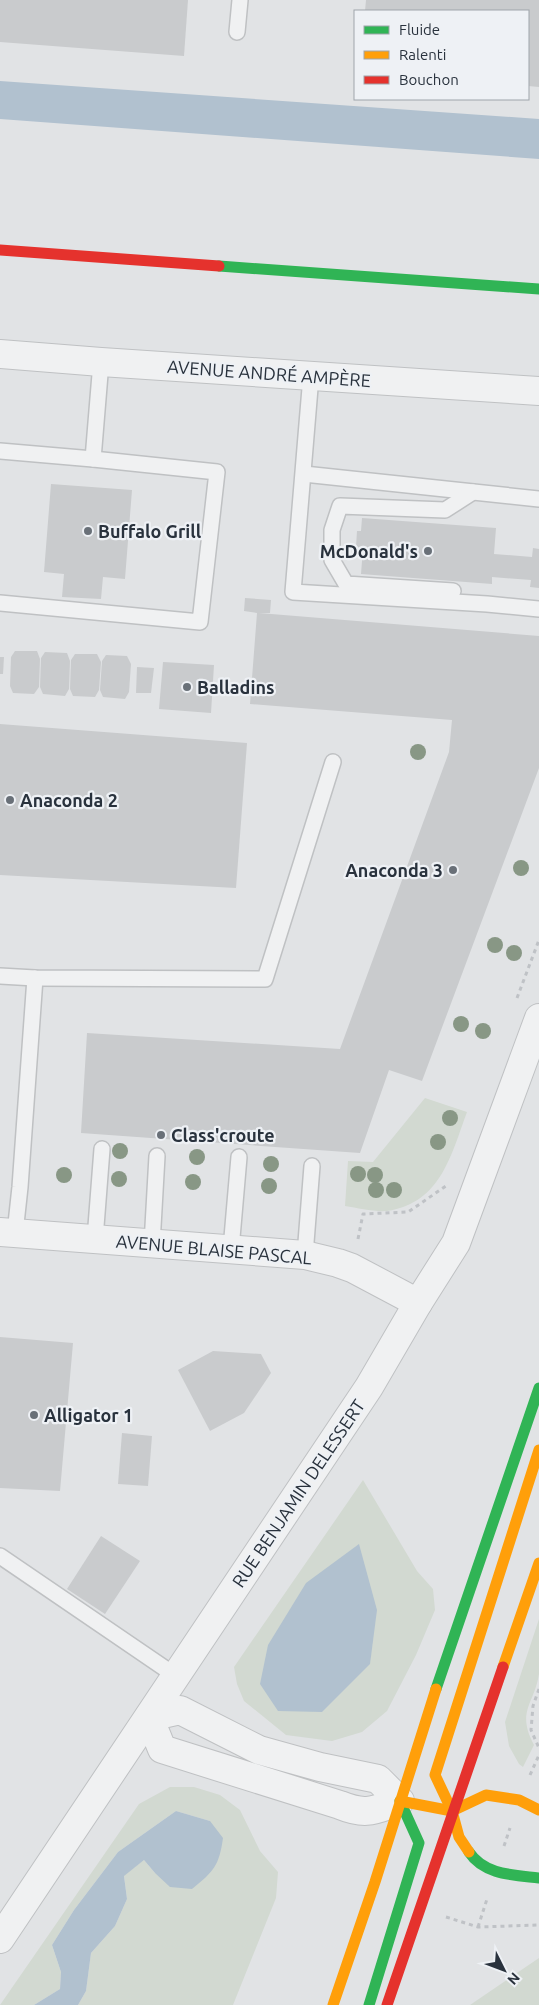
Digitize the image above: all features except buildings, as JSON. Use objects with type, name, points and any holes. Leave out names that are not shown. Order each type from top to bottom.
[{"type":"main road","points":[[0,250],[539,289]]},
{"type":"main road","points":[[333,2005],[539,1388]]},
{"type":"main road","points":[[539,1450],[434,1775],[452,1811],[458,1837],[473,1858],[495,1872],[539,1878]]},
{"type":"main road","points":[[387,2005],[452,1811],[484,1725],[539,1564]]},
{"type":"main road","points":[[400,1801],[452,1811],[486,1795],[519,1800],[539,1810]]},
{"type":"main road","points":[[369,2005],[419,1843],[400,1801]]},
{"type":"street","name":"AVENUE ANDRÉ AMPÈRE","points":[[0,354],[539,391]]},
{"type":"street","name":"RUE BENJAMIN DELESSERT","points":[[1,1935],[149,1717],[369,1386],[456,1243],[539,1018]]},
{"type":"street","name":"AVENUE BLAISE PASCAL","points":[[8,1233],[305,1255],[352,1268],[418,1303]]},
{"type":"street","points":[[180,1710],[259,1750],[320,1767],[378,1779],[400,1801],[369,1812],[357,1812],[162,1749],[149,1717],[180,1710]]},
{"type":"lane","points":[[237,32],[240,0]]},
{"type":"lane","points":[[93,459],[101,362]]},
{"type":"lane","points":[[311,376],[293,592],[539,609]]},
{"type":"lane","points":[[0,451],[216,472],[200,622],[0,603]]},
{"type":"lane","points":[[304,474],[539,499]]},
{"type":"lane","points":[[473,492],[445,510],[340,506],[332,530],[332,560],[346,584],[459,592],[488,604]]},
{"type":"lane","points":[[0,976],[35,978],[265,979],[333,762]]},
{"type":"lane","points":[[8,1233],[20,1187],[35,978]]},
{"type":"lane","points":[[95,1239],[102,1148]]},
{"type":"lane","points":[[152,1244],[157,1156]]},
{"type":"lane","points":[[231,1249],[239,1157]]},
{"type":"lane","points":[[305,1255],[312,1166]]},
{"type":"lane","points":[[0,1556],[176,1676]]},
{"type":"path","points":[[516,1002],[539,940]]},
{"type":"path","points":[[363,1214],[408,1212],[447,1186],[450,1177]]},
{"type":"path","points":[[539,1689],[534,1706],[531,1730],[539,1748]]},
{"type":"path","points":[[478,1927],[519,1800],[539,1755]]},
{"type":"path","points":[[419,1908],[478,1927],[539,1925]]},
{"type":"shaded area","points":[[425,1098],[467,1112],[449,1160],[441,1175],[420,1198],[405,1206],[387,1211],[345,1206],[348,1161],[373,1162]]},
{"type":"shaded area","points":[[363,1480],[417,1571],[433,1589],[435,1610],[416,1655],[387,1711],[362,1732],[332,1741],[286,1735],[244,1701],[237,1684],[234,1667]]},
{"type":"shaded area","points":[[539,1619],[539,1674],[526,1716],[526,1724],[534,1745],[523,1767],[519,1764],[509,1746],[505,1722]]},
{"type":"shaded area","points":[[170,1787],[194,1787],[220,1795],[240,1810],[260,1851],[278,1872],[276,1898],[233,2005],[78,2005],[86,1991],[91,1953],[115,1926],[127,1899],[124,1875],[144,1860],[155,1873],[210,1821],[176,1811],[118,1852],[74,1910],[52,1945],[61,1972],[60,1989],[34,2005],[0,2005],[139,1804]]},
{"type":"shaded area","points":[[539,1958],[539,2005],[470,2005]]},
{"type":"water","points":[[0,81],[539,119],[539,159],[0,119]]},
{"type":"water","points":[[359,1544],[377,1610],[370,1664],[322,1712],[278,1711],[260,1684],[268,1645],[306,1583]]},
{"type":"water","points":[[176,1811],[210,1821],[223,1838],[220,1855],[214,1867],[192,1889],[170,1887],[144,1860],[124,1876],[127,1899],[115,1926],[91,1953],[86,1991],[78,2005],[34,2005],[60,1989],[61,1972],[52,1945],[74,1910],[118,1852]]},
{"type":"traffic: fast","points":[[219,266],[539,289]]},
{"type":"traffic: fast","points":[[436,1689],[539,1388]]},
{"type":"traffic: fast","points":[[369,2005],[419,1843],[400,1801]]},
{"type":"traffic: fast","points":[[469,1852],[475,1860],[491,1870],[510,1875],[539,1878]]},
{"type":"traffic: slow","points":[[469,1852],[459,1837],[452,1811],[435,1775],[539,1450]]},
{"type":"traffic: slow","points":[[503,1667],[539,1563]]},
{"type":"traffic: slow","points":[[333,2005],[375,1882],[436,1689]]},
{"type":"traffic: slow","points":[[400,1801],[452,1811],[486,1795],[519,1800],[539,1810]]},
{"type":"traffic: jam","points":[[0,250],[219,266]]},
{"type":"traffic: jam","points":[[387,2005],[503,1667]]},
{"type":"place","name":"Buffalo Grill","points":[[88,531]]},
{"type":"place","name":"McDonald's","points":[[428,551]]},
{"type":"place","name":"Balladins","points":[[187,687]]},
{"type":"place","name":"Anaconda 2","points":[[10,800]]},
{"type":"place","name":"Anaconda 3","points":[[453,870]]},
{"type":"place","name":"Class'croute","points":[[161,1135]]},
{"type":"place","name":"Alligator 1","points":[[34,1415]]}]
